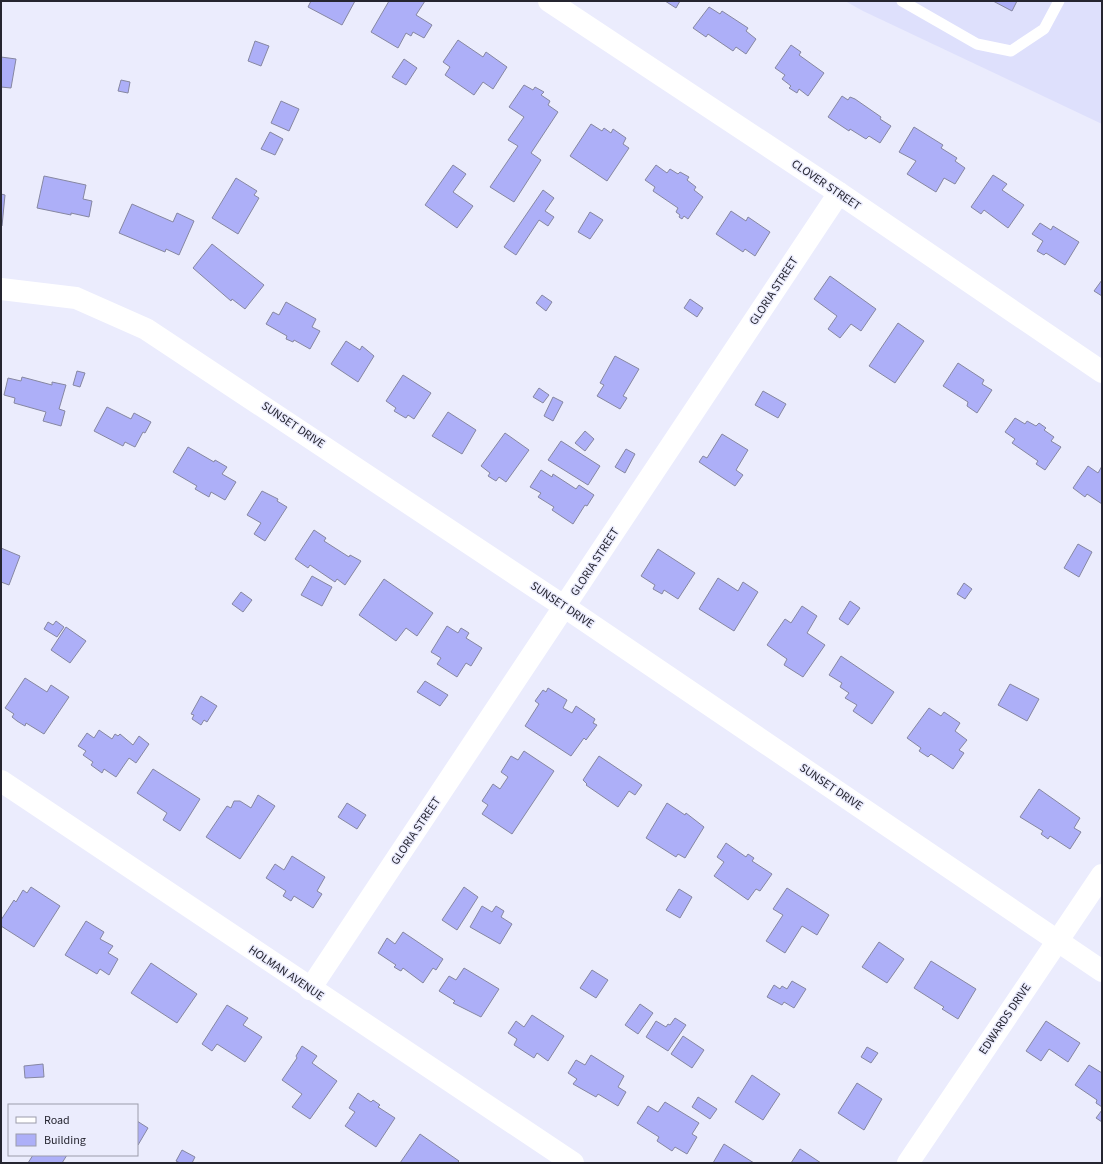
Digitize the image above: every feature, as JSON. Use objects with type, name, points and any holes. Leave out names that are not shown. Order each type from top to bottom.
[{"type":"street","name":"CLOVER STREET","points":[[549,1],[839,193],[1102,372]]},
{"type":"street","name":"GLORIA STREET","points":[[310,989],[839,193]]},
{"type":"street","name":"SUNSET DRIVE","points":[[1,289],[76,298],[146,329],[565,607],[1102,971]]},
{"type":"street","name":"HOLMAN AVENUE","points":[[1,781],[572,1163]]},
{"type":"street","name":"EDWARDS DRIVE","points":[[908,1163],[1102,875]]},
{"type":"lane","points":[[902,1],[977,44],[1010,51],[1044,29],[1059,1]]},
{"type":"shaded area","points":[[845,1],[1102,1],[1102,124],[863,11]]},
{"type":"building","points":[[311,1],[355,1],[342,25],[308,7]]},
{"type":"building","points":[[389,1],[425,1],[416,15],[432,25],[424,38],[413,32],[411,36],[406,33],[398,48],[371,32]]},
{"type":"building","points":[[665,1],[680,1],[676,8]]},
{"type":"building","points":[[993,1],[1017,1],[1012,11]]},
{"type":"building","points":[[709,7],[720,14],[722,11],[748,28],[746,31],[756,39],[746,54],[736,47],[733,51],[708,34],[706,37],[693,28]]},
{"type":"building","points":[[458,40],[483,57],[486,52],[507,67],[493,89],[483,82],[474,95],[445,75],[450,67],[443,62]]},
{"type":"building","points":[[255,41],[269,46],[261,66],[248,61]]},
{"type":"building","points":[[791,45],[801,52],[799,55],[824,73],[808,96],[799,89],[797,93],[789,88],[791,86],[782,79],[785,75],[775,68]]},
{"type":"building","points":[[1,57],[16,59],[11,88],[1,87]]},
{"type":"building","points":[[404,59],[417,68],[406,85],[392,77]]},
{"type":"building","points":[[121,80],[130,82],[128,93],[118,91]]},
{"type":"building","points":[[524,85],[533,90],[535,87],[544,92],[541,95],[550,101],[548,105],[558,112],[531,153],[541,160],[514,202],[490,187],[518,146],[508,140],[524,117],[509,107]]},
{"type":"building","points":[[842,96],[848,100],[850,97],[855,99],[881,117],[880,119],[891,126],[880,143],[869,136],[866,139],[850,129],[849,131],[828,117]]},
{"type":"building","points":[[281,101],[299,109],[289,131],[271,123]]},
{"type":"building","points":[[591,124],[602,131],[604,128],[611,133],[613,129],[626,138],[623,144],[629,148],[607,181],[570,156]]},
{"type":"building","points":[[914,127],[943,145],[941,148],[957,158],[955,161],[965,168],[955,184],[944,178],[936,192],[907,174],[916,161],[899,152]]},
{"type":"building","points":[[270,132],[283,139],[275,155],[261,149]]},
{"type":"building","points":[[453,165],[466,174],[453,192],[473,206],[457,228],[425,205]]},
{"type":"building","points":[[656,165],[667,173],[670,169],[678,174],[680,172],[689,177],[687,180],[696,187],[694,190],[703,197],[688,219],[684,216],[682,219],[679,217],[680,215],[676,212],[678,208],[653,191],[655,187],[645,180]]},
{"type":"building","points":[[993,175],[1007,184],[1002,190],[1024,205],[1008,228],[984,210],[981,214],[971,207]]},
{"type":"building","points":[[44,176],[86,185],[83,199],[92,201],[89,217],[37,208]]},
{"type":"building","points":[[236,178],[257,191],[254,195],[259,198],[238,234],[212,218]]},
{"type":"building","points":[[543,190],[554,198],[545,211],[554,217],[548,226],[539,220],[516,255],[504,247]]},
{"type":"building","points":[[1,194],[5,195],[2,226],[1,226]]},
{"type":"building","points":[[132,204],[173,222],[177,213],[194,221],[179,255],[166,249],[165,252],[119,233]]},
{"type":"building","points":[[731,211],[746,221],[748,217],[770,232],[755,256],[745,249],[743,252],[716,234]]},
{"type":"building","points":[[590,212],[603,220],[590,239],[578,232]]},
{"type":"building","points":[[1040,223],[1051,230],[1053,226],[1079,242],[1065,265],[1046,253],[1044,255],[1037,251],[1043,241],[1032,234]]},
{"type":"building","points":[[212,244],[264,285],[245,309],[232,299],[231,301],[193,268]]},
{"type":"building","points":[[830,276],[876,309],[861,331],[851,324],[840,338],[828,329],[837,316],[814,299]]},
{"type":"building","points":[[1102,280],[1102,296],[1094,291]]},
{"type":"building","points":[[542,295],[552,302],[546,311],[536,303]]},
{"type":"building","points":[[690,299],[703,308],[697,317],[684,308]]},
{"type":"building","points":[[286,302],[316,319],[312,327],[320,331],[310,349],[294,340],[293,342],[286,339],[287,336],[266,324],[273,312],[279,315]]},
{"type":"building","points":[[898,323],[924,341],[895,383],[869,366]]},
{"type":"building","points":[[346,341],[360,350],[362,346],[374,356],[358,382],[331,364]]},
{"type":"building","points":[[615,356],[639,369],[623,396],[627,398],[620,409],[597,396],[604,385],[600,383]]},
{"type":"building","points":[[958,363],[984,380],[982,384],[992,390],[977,413],[967,406],[968,402],[943,386]]},
{"type":"building","points":[[77,371],[85,373],[80,387],[73,385]]},
{"type":"building","points":[[403,375],[431,393],[414,419],[408,415],[406,418],[394,411],[396,408],[386,401]]},
{"type":"building","points":[[22,377],[52,385],[52,382],[66,385],[59,409],[65,411],[61,426],[43,421],[46,412],[14,403],[15,398],[4,395],[8,378],[21,381]]},
{"type":"building","points":[[539,388],[549,395],[543,403],[533,397]]},
{"type":"building","points":[[763,391],[786,404],[778,418],[755,405]]},
{"type":"building","points":[[553,397],[563,402],[553,421],[544,416]]},
{"type":"building","points":[[107,407],[131,419],[134,413],[151,422],[145,433],[143,432],[135,447],[125,442],[123,446],[94,431]]},
{"type":"building","points":[[448,412],[476,430],[462,454],[432,436]]},
{"type":"building","points":[[1015,418],[1025,424],[1027,421],[1036,426],[1039,423],[1046,428],[1044,430],[1054,437],[1051,441],[1061,447],[1045,470],[1036,464],[1038,461],[1012,443],[1015,439],[1005,432]]},
{"type":"building","points":[[585,431],[594,439],[585,451],[575,443]]},
{"type":"building","points":[[505,433],[529,450],[506,482],[499,477],[496,481],[488,476],[490,473],[481,466]]},
{"type":"building","points":[[722,434],[748,450],[736,470],[743,475],[735,486],[699,462],[703,456],[707,458]]},
{"type":"building","points":[[561,441],[600,466],[588,485],[548,460]]},
{"type":"building","points":[[188,447],[214,462],[215,460],[227,467],[222,474],[236,482],[225,500],[211,492],[209,497],[195,489],[197,486],[173,472]]},
{"type":"building","points":[[626,449],[635,454],[625,473],[615,467]]},
{"type":"building","points":[[1088,466],[1098,473],[1102,466],[1102,504],[1087,494],[1085,497],[1073,488]]},
{"type":"building","points":[[541,470],[552,477],[553,474],[576,489],[579,485],[594,495],[587,506],[585,505],[573,524],[552,510],[554,507],[538,497],[541,493],[530,487]]},
{"type":"building","points":[[262,491],[278,499],[277,501],[287,507],[265,541],[254,534],[261,523],[247,515]]},
{"type":"building","points":[[314,530],[326,538],[324,541],[349,557],[350,555],[361,561],[345,585],[337,579],[335,582],[310,565],[308,568],[295,559]]},
{"type":"building","points":[[1078,544],[1092,552],[1079,577],[1064,568]]},
{"type":"building","points":[[1,548],[20,556],[9,585],[1,582]]},
{"type":"building","points":[[658,549],[695,573],[678,599],[664,590],[662,594],[653,589],[655,585],[641,576]]},
{"type":"building","points":[[312,576],[332,587],[322,606],[301,595]]},
{"type":"building","points":[[718,578],[738,591],[743,582],[758,592],[734,631],[699,609]]},
{"type":"building","points":[[384,579],[433,613],[417,636],[406,628],[396,641],[359,615]]},
{"type":"building","points":[[964,583],[972,589],[965,599],[957,594]]},
{"type":"building","points":[[241,592],[252,600],[243,612],[232,604]]},
{"type":"building","points":[[850,601],[860,608],[848,625],[839,619]]},
{"type":"building","points":[[802,606],[817,616],[807,633],[825,645],[803,677],[784,665],[787,659],[767,645],[785,619],[791,623]]},
{"type":"building","points":[[56,621],[64,627],[57,637],[44,629],[48,622],[53,625]]},
{"type":"building","points":[[447,626],[458,633],[461,628],[466,631],[469,633],[466,638],[482,648],[471,666],[466,663],[457,677],[437,664],[441,658],[431,652]]},
{"type":"building","points":[[66,627],[86,641],[70,663],[51,650]]},
{"type":"building","points":[[841,656],[894,692],[872,724],[853,711],[857,705],[845,698],[849,693],[840,687],[842,683],[829,675]]},
{"type":"building","points":[[25,678],[47,692],[51,685],[69,697],[44,734],[26,723],[25,726],[17,721],[12,717],[14,714],[5,708]]},
{"type":"building","points":[[425,681],[448,695],[440,706],[417,692]]},
{"type":"building","points":[[1010,684],[1039,699],[1027,721],[998,705]]},
{"type":"building","points":[[548,688],[567,700],[563,708],[572,713],[576,706],[595,719],[593,723],[597,725],[586,740],[584,738],[571,756],[525,726],[539,704],[535,701],[543,690],[546,692]]},
{"type":"building","points":[[201,696],[217,706],[207,722],[204,720],[201,725],[192,719],[194,715],[191,714]]},
{"type":"building","points":[[929,708],[941,716],[944,712],[960,723],[955,731],[967,740],[959,750],[964,753],[953,769],[931,754],[928,757],[919,751],[921,748],[907,738]]},
{"type":"building","points":[[99,730],[112,739],[115,734],[118,736],[120,734],[133,745],[139,736],[149,744],[136,763],[129,758],[116,777],[104,769],[102,773],[91,765],[93,762],[83,755],[86,751],[78,746],[87,733],[94,738]]},
{"type":"building","points":[[524,751],[554,771],[512,834],[482,814],[488,805],[482,801],[493,784],[500,789],[508,777],[501,772],[511,756],[518,760]]},
{"type":"building","points":[[599,756],[642,785],[635,795],[629,791],[618,807],[586,785],[587,784],[583,780]]},
{"type":"building","points":[[153,769],[200,799],[180,831],[163,820],[167,813],[137,793]]},
{"type":"building","points":[[1039,789],[1080,818],[1074,828],[1081,832],[1070,849],[1050,836],[1048,839],[1041,834],[1043,831],[1020,817]]},
{"type":"building","points":[[258,795],[275,806],[240,859],[206,837],[227,806],[231,808],[234,801],[240,801],[251,808]]},
{"type":"building","points":[[347,803],[366,815],[357,829],[338,817]]},
{"type":"building","points":[[667,803],[685,815],[686,813],[704,827],[685,858],[678,854],[676,857],[646,838]]},
{"type":"building","points":[[726,843],[746,857],[748,854],[754,858],[752,861],[772,874],[760,891],[756,889],[748,900],[714,876],[724,862],[717,857]]},
{"type":"building","points":[[292,856],[325,877],[317,891],[322,894],[313,908],[294,896],[291,901],[283,896],[286,891],[266,878],[275,864],[284,870]]},
{"type":"building","points":[[31,887],[60,906],[34,947],[1,926],[1,920],[14,900],[16,902],[23,890],[27,893]]},
{"type":"building","points":[[464,887],[478,897],[457,930],[442,920]]},
{"type":"building","points":[[787,888],[829,915],[817,935],[802,926],[785,953],[766,941],[783,915],[773,909]]},
{"type":"building","points":[[679,889],[692,897],[680,918],[666,910]]},
{"type":"building","points":[[482,906],[492,912],[496,906],[504,911],[501,917],[512,924],[500,944],[470,927]]},
{"type":"building","points":[[86,921],[104,932],[100,939],[113,946],[108,953],[118,959],[109,975],[100,969],[97,974],[65,955]]},
{"type":"building","points":[[403,932],[443,959],[436,970],[433,968],[423,983],[403,968],[401,971],[394,967],[396,965],[378,953],[387,938],[395,944]]},
{"type":"building","points":[[879,942],[904,959],[887,983],[862,967]]},
{"type":"building","points":[[931,961],[976,989],[958,1019],[942,1009],[944,1007],[914,988]]},
{"type":"building","points":[[151,963],[197,994],[177,1023],[131,993]]},
{"type":"building","points":[[464,968],[499,989],[481,1017],[453,1003],[455,1001],[439,991],[449,976],[456,980]]},
{"type":"building","points":[[592,970],[608,980],[596,998],[580,988]]},
{"type":"building","points":[[792,981],[806,989],[794,1008],[784,1002],[782,1005],[767,997],[774,985],[780,989],[782,986],[787,989]]},
{"type":"building","points":[[640,1004],[653,1013],[638,1034],[625,1025]]},
{"type":"building","points":[[227,1005],[248,1018],[243,1025],[262,1037],[245,1062],[217,1044],[212,1051],[202,1044]]},
{"type":"building","points":[[532,1015],[564,1036],[548,1061],[537,1053],[534,1058],[514,1045],[517,1039],[508,1033],[516,1021],[524,1027]]},
{"type":"building","points":[[675,1018],[686,1025],[668,1051],[646,1037],[656,1021],[666,1027],[668,1024],[670,1025]]},
{"type":"building","points":[[1046,1021],[1080,1043],[1068,1062],[1049,1049],[1041,1061],[1026,1051]]},
{"type":"building","points":[[683,1036],[704,1050],[692,1068],[671,1054]]},
{"type":"building","points":[[302,1046],[317,1056],[312,1063],[337,1081],[310,1119],[292,1107],[302,1094],[282,1080],[297,1058],[296,1056]]},
{"type":"building","points":[[867,1047],[878,1053],[871,1063],[861,1057]]},
{"type":"building","points":[[591,1055],[624,1076],[618,1087],[626,1092],[618,1106],[598,1094],[596,1097],[573,1084],[577,1079],[568,1073],[576,1060],[585,1065]]},
{"type":"building","points":[[43,1064],[44,1077],[25,1078],[24,1066]]},
{"type":"building","points":[[1089,1065],[1102,1073],[1102,1107],[1096,1103],[1097,1100],[1075,1085]]},
{"type":"building","points":[[752,1075],[780,1094],[763,1120],[735,1102]]},
{"type":"building","points":[[857,1083],[882,1099],[864,1130],[838,1113]]},
{"type":"building","points":[[358,1093],[371,1102],[373,1100],[380,1105],[378,1107],[395,1118],[376,1147],[345,1126],[355,1112],[349,1108]]},
{"type":"building","points":[[698,1097],[717,1109],[710,1119],[692,1107]]},
{"type":"building","points":[[665,1102],[699,1123],[692,1134],[697,1137],[687,1154],[675,1147],[672,1151],[657,1141],[659,1137],[637,1123],[648,1106],[658,1112]]},
{"type":"building","points":[[1102,1110],[1102,1122],[1096,1118]]},
{"type":"building","points":[[138,1122],[148,1128],[138,1145]]},
{"type":"building","points":[[420,1134],[459,1161],[457,1163],[400,1163]]},
{"type":"building","points":[[724,1144],[754,1163],[713,1163]]},
{"type":"building","points":[[800,1149],[821,1163],[791,1163]]},
{"type":"building","points":[[182,1150],[195,1157],[192,1163],[180,1163],[176,1161]]},
{"type":"building","points":[[32,1156],[66,1156],[62,1163],[28,1163]]}]
